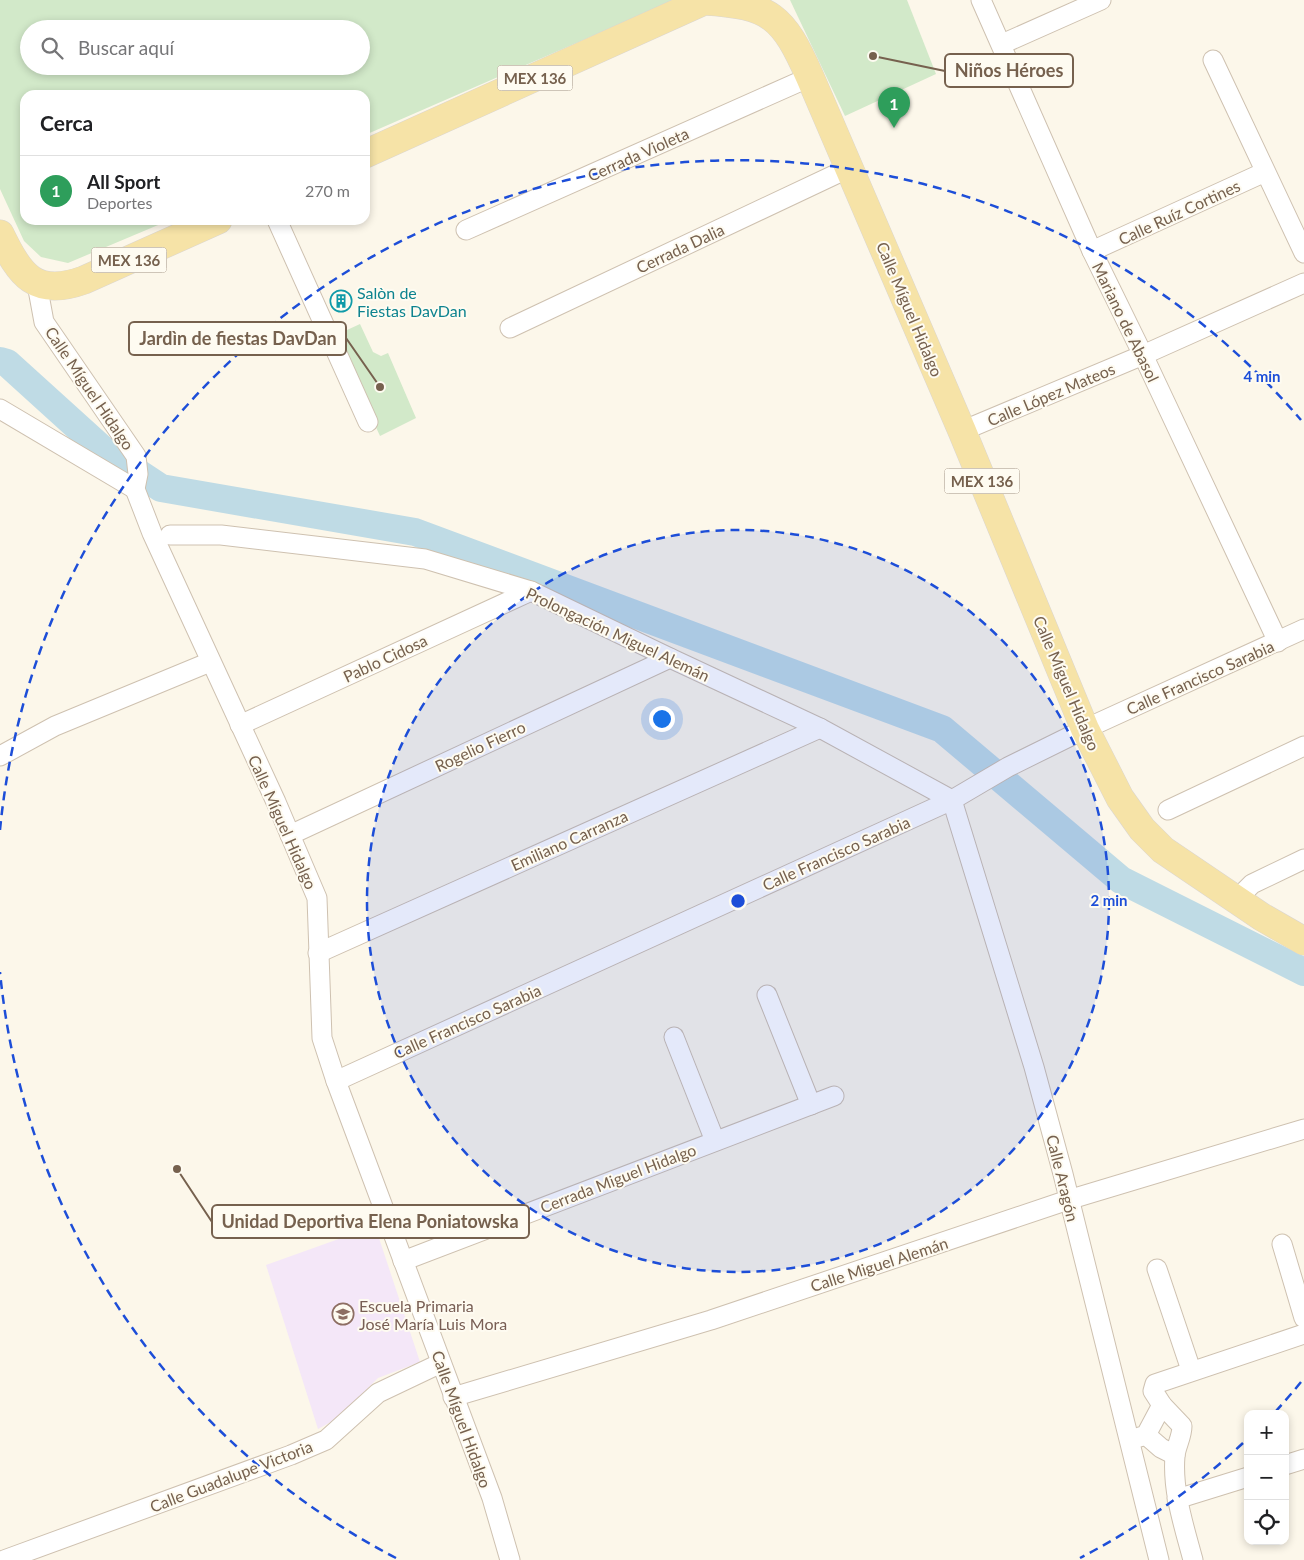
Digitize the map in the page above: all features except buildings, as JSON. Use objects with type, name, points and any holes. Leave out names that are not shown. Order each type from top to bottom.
[{"type":"main road","points":[[776,0],[786,30]]},
{"type":"main road","name":"Calle Míguel Hidalgo","points":[[370,152],[712,1],[747,6],[762,11],[775,19],[786,30],[796,46],[810,77],[962,431],[1085,728],[1120,798],[1142,829],[1163,850],[1262,917],[1304,941]]},
{"type":"main road","name":"MEX 136","points":[[37,284],[53,287],[69,286],[207,225]]},
{"type":"main road","points":[[0,234],[10,255],[23,272],[37,284]]},
{"type":"street","name":"Mariano de Abasol","points":[[981,0],[1092,252],[1143,355],[1278,642]]},
{"type":"street","points":[[1002,44],[1101,0]]},
{"type":"street","points":[[1213,60],[1304,253]]},
{"type":"street","name":"Cerrada Violeta","points":[[466,230],[810,77]]},
{"type":"street","name":"Cerrada Dalia","points":[[510,328],[850,168]]},
{"type":"street","name":"Calle Ruíz Cortines","points":[[1092,252],[1265,172]]},
{"type":"street","points":[[279,225],[368,422]]},
{"type":"street","name":"Calle López Mateos","points":[[962,431],[1143,355],[1304,283]]},
{"type":"street","name":"Calle Míguel Hidalgo","points":[[37,284],[44,322],[136,456],[137,475],[152,533],[317,898],[322,1038],[336,1081],[442,1363],[453,1398],[492,1498],[510,1560]]},
{"type":"street","points":[[0,409],[137,475]]},
{"type":"street","name":"Prolongación Miguel Alemán","points":[[170,535],[222,536],[424,559],[531,591],[959,796]]},
{"type":"street","name":"Pablo Cidosa","points":[[240,725],[531,591]]},
{"type":"street","name":"Calle Francisco Sarabia","points":[[336,1081],[959,796],[1008,767],[1085,728],[1304,629]]},
{"type":"street","name":"Rogelio Fierro","points":[[290,835],[670,658]]},
{"type":"street","points":[[0,756],[55,726],[210,662]]},
{"type":"street","name":"Emiliano Carranza","points":[[318,953],[820,728]]},
{"type":"street","points":[[1168,810],[1304,746]]},
{"type":"street","name":"Calle Aragón","points":[[959,796],[1030,1051],[1063,1174],[1068,1200],[1138,1437],[1159,1560]]},
{"type":"street","points":[[1236,900],[1252,884],[1304,859]]},
{"type":"street","points":[[767,995],[811,1105]]},
{"type":"street","points":[[674,1037],[715,1141]]},
{"type":"street","name":"Cerrada Miguel Hidalgo","points":[[403,1261],[834,1096]]},
{"type":"street","name":"Calle Miguel Alemán","points":[[453,1398],[710,1320],[1068,1200],[1304,1129]]},
{"type":"street","points":[[1282,1244],[1304,1318]]},
{"type":"street","points":[[1157,1270],[1191,1370]]},
{"type":"street","points":[[1193,1560],[1177,1499],[1175,1455],[1182,1434],[1182,1426],[1162,1405],[1153,1391],[1155,1384],[1191,1370],[1304,1334]]},
{"type":"street","name":"Calle Guadalupe Victoria","points":[[4,1560],[291,1455],[326,1440],[378,1393],[442,1363]]},
{"type":"street","points":[[1162,1405],[1138,1437],[1175,1455]]},
{"type":"street","points":[[1289,1464],[1304,1459]]},
{"type":"street","points":[[1177,1499],[1244,1477]]},
{"type":"shaded area","name":"Escuela Primaria José María Luis Mora","points":[[375,1226],[420,1362],[378,1378],[338,1418],[318,1429],[266,1265]]},
{"type":"green space","points":[[0,0],[675,0],[370,133],[370,90],[20,90],[20,225],[158,225],[68,263],[41,257],[24,241],[0,189]]},
{"type":"green space","points":[[790,0],[907,0],[936,74],[845,116]]},
{"type":"green space","points":[[360,324],[373,352],[381,356],[388,353],[416,418],[380,436],[334,336]]},
{"type":"waterway","points":[[0,361],[7,363],[102,449],[161,488],[415,532],[942,729],[1121,880],[1304,972]]},
{"type":"place","name":"Niños Héroes","points":[[873,56]]},
{"type":"place","name":"All Sport","points":[[894,128]]},
{"type":"place","name":"Salòn de Fiestas DavDan","points":[[341,301]]},
{"type":"place","name":"Jardìn de fiestas DavDan","points":[[380,387]]},
{"type":"place","name":"Unidad Deportiva Elena Poniatowska","points":[[177,1169]]},
{"type":"place","name":"Escuela Primaria José María Luis Mora","points":[[343,1314]]}]
